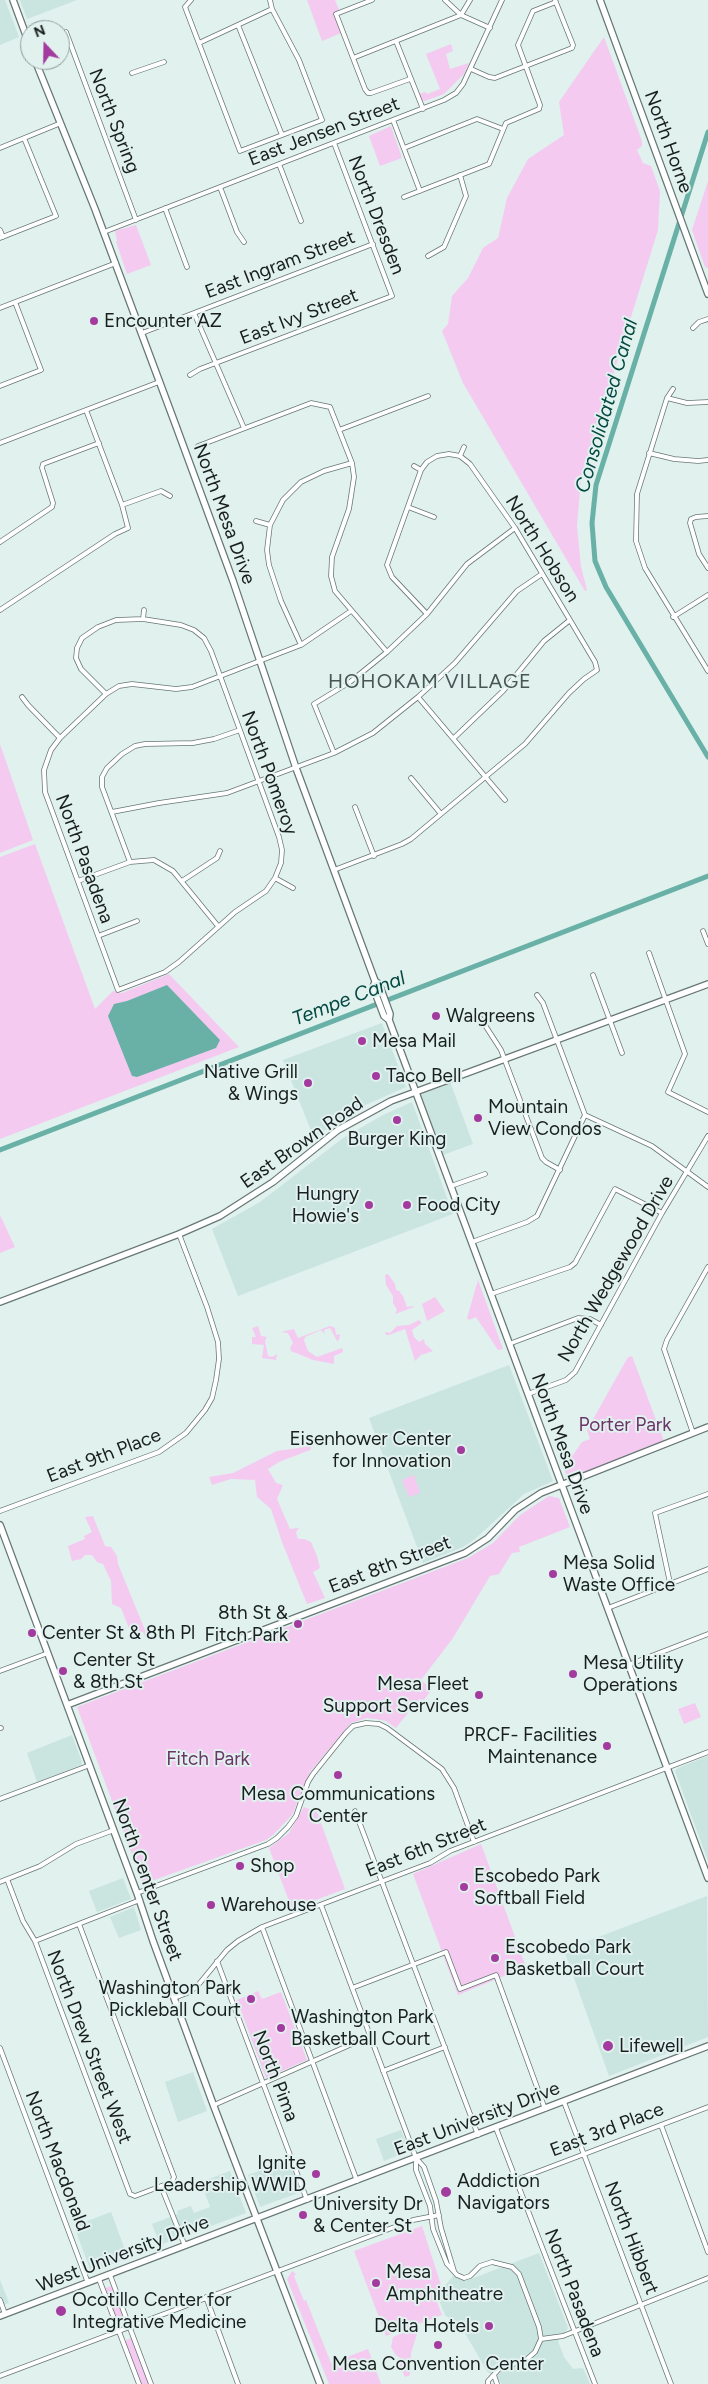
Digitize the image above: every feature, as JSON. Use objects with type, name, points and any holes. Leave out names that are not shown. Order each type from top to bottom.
[{"type":"main road","points":[[13,0],[21,20]]},
{"type":"main road","name":"North Horne","points":[[600,0],[683,227],[705,278],[708,294]]},
{"type":"main road","name":"North Mesa Drive","points":[[39,70],[142,333],[230,573],[296,768],[376,982],[373,987],[381,997],[708,1878]]},
{"type":"main road","name":"East Brown Road","points":[[0,1302],[179,1234],[220,1216],[252,1197],[338,1130],[391,1101],[708,984]]},
{"type":"main road","name":"East 8th Street","points":[[67,1705],[466,1553],[488,1538],[515,1510],[528,1500],[561,1484],[708,1427]]},
{"type":"main road","name":"North Center Street","points":[[0,1525],[140,1900],[174,1998],[256,2219],[320,2384]]},
{"type":"main road","name":"East University Drive","points":[[256,2219],[708,2046]]},
{"type":"main road","name":"West University Drive","points":[[3,2315],[256,2219]]},
{"type":"street","points":[[192,0],[185,7],[240,151],[322,120],[292,43],[272,9],[270,0]]},
{"type":"street","points":[[372,0],[336,14],[368,93],[410,78]]},
{"type":"street","points":[[445,0],[461,15],[490,28]]},
{"type":"street","points":[[353,58],[461,15],[470,0]]},
{"type":"street","name":"East Jensen Street","points":[[104,232],[422,109],[456,93],[471,68],[502,0]]},
{"type":"street","points":[[404,197],[489,164],[506,123],[539,109],[540,105],[525,66],[518,45],[534,11],[555,1],[573,45],[572,48],[525,66],[495,78],[488,77],[471,68]]},
{"type":"street","points":[[200,44],[272,9]]},
{"type":"street","points":[[238,25],[282,135]]},
{"type":"street","points":[[396,41],[422,109]]},
{"type":"street","name":"North Spring","points":[[70,43],[136,220]]},
{"type":"street","points":[[132,73],[164,62]]},
{"type":"street","points":[[404,148],[477,119],[503,129]]},
{"type":"street","points":[[393,120],[420,191]]},
{"type":"street","points":[[0,148],[61,123]]},
{"type":"street","points":[[0,230],[2,238],[56,216],[24,138]]},
{"type":"street","name":"North Dresden","points":[[334,143],[392,296]]},
{"type":"street","points":[[279,164],[301,221]]},
{"type":"street","points":[[428,256],[444,247],[466,196],[460,175]]},
{"type":"street","points":[[220,187],[237,232],[244,242]]},
{"type":"street","points":[[165,208],[186,267]]},
{"type":"street","name":"East Ingram Street","points":[[142,333],[373,244]]},
{"type":"street","points":[[0,308],[116,263]]},
{"type":"street","name":"East Ivy Street","points":[[190,375],[214,364],[392,296]]},
{"type":"street","points":[[0,386],[41,370],[15,302]]},
{"type":"street","points":[[194,313],[214,364],[244,428]]},
{"type":"street","points":[[693,328],[700,322],[708,319]]},
{"type":"street","points":[[0,442],[160,382]]},
{"type":"street","points":[[673,389],[667,398],[637,494],[636,541],[645,568],[673,617],[708,671]]},
{"type":"street","points":[[339,430],[428,396]]},
{"type":"street","points":[[667,398],[687,403],[708,402]]},
{"type":"street","points":[[198,446],[311,403],[330,407],[352,463],[352,494],[332,557],[331,576],[335,590],[387,652]]},
{"type":"street","points":[[0,610],[115,534],[128,528],[122,505],[86,410]]},
{"type":"street","points":[[0,542],[48,510],[53,503],[42,468],[45,462],[99,443]]},
{"type":"street","points":[[427,614],[392,577],[387,565],[421,470],[427,462],[437,456],[449,454],[460,456],[464,447]]},
{"type":"street","points":[[649,452],[674,459],[708,460]]},
{"type":"street","name":"North Hobson","points":[[460,456],[470,464],[515,528],[595,662],[597,670],[570,693],[525,744],[487,776]]},
{"type":"street","points":[[302,645],[281,601],[268,565],[267,550],[270,525],[283,500],[301,482],[324,471],[352,463]]},
{"type":"street","points":[[414,466],[421,470]]},
{"type":"street","points":[[122,505],[161,491],[170,496]]},
{"type":"street","points":[[408,506],[434,517]]},
{"type":"street","points":[[708,516],[691,519],[692,536],[699,554],[708,568]]},
{"type":"street","points":[[256,521],[270,525]]},
{"type":"street","points":[[334,754],[314,704],[350,682],[387,652],[427,614],[467,564],[515,528]]},
{"type":"street","points":[[112,812],[227,793],[334,754],[373,733],[418,697],[455,663],[517,591],[542,574]]},
{"type":"street","points":[[673,617],[708,595]]},
{"type":"street","points":[[143,618],[144,610]]},
{"type":"street","points":[[106,694],[119,686],[132,684],[176,689],[192,687],[302,645],[351,611]]},
{"type":"street","name":"North Pomeroy","points":[[106,694],[81,669],[76,658],[76,648],[82,638],[98,627],[122,619],[143,618],[181,625],[194,630],[204,638],[211,651],[282,850],[281,863],[275,878]]},
{"type":"street","points":[[454,738],[503,690],[544,641],[570,620]]},
{"type":"street","points":[[702,662],[708,658]]},
{"type":"street","name":"North Pasadena","points":[[106,694],[60,738],[51,750],[46,762],[43,780],[45,792],[118,990],[165,972],[179,962],[218,926]]},
{"type":"street","points":[[22,697],[28,706],[60,738]]},
{"type":"street","points":[[418,697],[487,776],[505,800]]},
{"type":"street","points":[[130,862],[102,787],[102,777],[107,768],[134,746],[193,743],[214,739],[240,730]]},
{"type":"street","points":[[334,870],[402,844],[487,776]]},
{"type":"street","points":[[411,778],[441,814]]},
{"type":"street","points":[[356,807],[374,856]]},
{"type":"street","points":[[182,881],[217,858],[220,851]]},
{"type":"street","points":[[78,881],[130,862],[144,859],[164,864],[182,881],[218,926],[266,892],[275,878],[293,888]]},
{"type":"street","points":[[98,936],[137,921]]},
{"type":"street","points":[[703,931],[708,944]]},
{"type":"street","points":[[649,953],[685,1054],[668,1092],[708,1112]]},
{"type":"street","points":[[593,975],[622,1053]]},
{"type":"street","points":[[537,995],[543,1003],[585,1115],[652,1146],[708,1188]]},
{"type":"street","points":[[481,1019],[505,1059],[542,1158],[560,1170]]},
{"type":"street","points":[[472,1242],[527,1222],[537,1216],[585,1115]]},
{"type":"street","name":"North Wedgewood Drive","points":[[528,1394],[566,1380],[575,1372],[662,1213],[708,1136]]},
{"type":"street","points":[[451,1186],[485,1174]]},
{"type":"street","points":[[491,1294],[570,1267],[575,1263],[615,1189],[662,1213]]},
{"type":"street","name":"East 9th Place","points":[[0,1511],[159,1452],[186,1434],[205,1410],[212,1398],[219,1359],[214,1327],[179,1234]]},
{"type":"street","points":[[693,1433],[664,1349],[666,1340],[708,1267]]},
{"type":"street","points":[[510,1344],[578,1318],[590,1319],[602,1325]]},
{"type":"street","points":[[670,1583],[655,1513],[708,1494]]},
{"type":"street","points":[[608,1608],[708,1569]]},
{"type":"street","points":[[628,1665],[708,1634]]},
{"type":"street","points":[[0,1671],[48,1653]]},
{"type":"street","points":[[137,1893],[268,1844],[277,1838],[296,1816],[308,1782],[313,1774],[353,1726],[366,1723],[379,1724],[387,1728],[442,1769],[454,1788],[474,1842]]},
{"type":"street","name":"East 6th Street","points":[[174,1998],[190,1992],[217,1961],[238,1941],[262,1927],[430,1863],[450,1851],[708,1752]]},
{"type":"street","points":[[0,1799],[90,1765]]},
{"type":"street","points":[[355,1811],[478,2135]]},
{"type":"street","points":[[0,1882],[40,1866],[76,1844],[114,1830]]},
{"type":"street","name":"North Drew Street West","points":[[8,1879],[23,1920],[34,1941],[130,2194],[135,2196],[162,2186]]},
{"type":"street","points":[[34,1941],[140,1900]]},
{"type":"street","points":[[320,1905],[416,2158],[416,2170],[432,2216],[433,2229],[441,2253],[454,2272],[464,2278],[470,2276],[480,2266],[492,2262],[512,2267],[523,2285],[530,2309],[539,2327],[541,2339],[538,2348],[531,2357],[519,2363],[503,2366],[488,2381],[488,2384]]},
{"type":"street","points":[[79,1924],[174,2177],[172,2182],[162,2186],[185,2246]]},
{"type":"street","points":[[262,1927],[357,2181]]},
{"type":"street","points":[[352,1988],[446,1952],[460,1989],[496,1975],[545,2109]]},
{"type":"street","name":"North Pima","points":[[217,1961],[307,2200]]},
{"type":"street","points":[[214,2105],[370,2036]]},
{"type":"street","name":"North Macdonald","points":[[0,2048],[88,2283]]},
{"type":"street","points":[[383,2071],[445,2048]]},
{"type":"street","name":"North Hibbert","points":[[564,2102],[671,2384]]},
{"type":"street","name":"East 3rd Place","points":[[516,2180],[708,2106]]},
{"type":"street","points":[[661,2125],[708,2252]]},
{"type":"street","name":"North Pasadena","points":[[496,2128],[595,2384]]},
{"type":"street","points":[[416,2158],[424,2167],[436,2201],[454,2272]]},
{"type":"street","points":[[0,2376],[413,2220],[439,2215]]},
{"type":"street","points":[[110,2275],[151,2384]]},
{"type":"street","points":[[541,2339],[556,2338],[708,2278]]},
{"type":"street","points":[[99,2279],[139,2384]]},
{"type":"street","points":[[206,2297],[238,2384]]},
{"type":"street","points":[[0,2300],[3,2315]]},
{"type":"street","points":[[494,2376],[497,2384]]},
{"type":"shaded area","points":[[0,0],[5,0],[19,37],[0,45]]},
{"type":"shaded area","points":[[20,0],[77,0],[27,19]]},
{"type":"shaded area","points":[[167,985],[220,1040],[216,1048],[137,1077],[132,1076],[108,1016],[114,1004],[127,1001]]},
{"type":"shaded area","points":[[382,1023],[406,1087],[354,1110],[314,1138],[283,1060]]},
{"type":"shaded area","points":[[449,1079],[473,1144],[440,1156],[416,1092]]},
{"type":"shaded area","points":[[412,1102],[453,1214],[238,1296],[212,1229],[260,1202],[343,1138],[383,1115]]},
{"type":"shaded area","name":"Eisenhower Center for Innovation","points":[[509,1365],[553,1481],[524,1494],[475,1539],[463,1547],[423,1563],[369,1418]]},
{"type":"shaded area","points":[[72,1735],[82,1762],[81,1765],[37,1782],[27,1753]]},
{"type":"shaded area","points":[[708,1756],[708,1861],[675,1771]]},
{"type":"shaded area","points":[[123,1878],[131,1899],[97,1912],[89,1891]]},
{"type":"shaded area","points":[[707,1896],[708,2037],[609,2076],[564,1950]]},
{"type":"shaded area","points":[[134,1907],[141,1930],[119,1938],[110,1917]]},
{"type":"shaded area","points":[[193,2072],[207,2111],[178,2122],[165,2082]]},
{"type":"shaded area","points":[[401,2130],[409,2151],[384,2161],[376,2139]]},
{"type":"shaded area","points":[[289,2160],[301,2192],[260,2207],[248,2175]]},
{"type":"shaded area","points":[[230,2171],[246,2213],[160,2245],[152,2224],[178,2214],[177,2211],[191,2206],[194,2213],[210,2207],[201,2182]]},
{"type":"shaded area","points":[[111,2212],[128,2258],[91,2272],[74,2226]]},
{"type":"shaded area","points":[[539,2253],[568,2328],[558,2341],[564,2357],[573,2369],[583,2368],[590,2384],[502,2384],[487,2371],[462,2328],[445,2315],[437,2295],[453,2276],[471,2279]]},
{"type":"shaded area","points":[[0,2280],[9,2303],[0,2306]]},
{"type":"green space","points":[[307,0],[335,0],[339,10],[335,16],[341,33],[322,41]]},
{"type":"green space","points":[[604,37],[642,141],[642,146],[637,150],[643,163],[651,166],[660,191],[658,230],[581,478],[577,526],[581,567],[587,590],[585,591],[463,383],[442,331],[448,324],[452,296],[468,278],[483,248],[498,238],[507,198],[528,159],[564,135],[559,102]]},
{"type":"green space","points":[[451,44],[453,51],[446,54],[450,69],[469,63],[464,74],[444,94],[425,101],[422,100],[419,94],[425,92],[427,94],[440,89],[426,54]]},
{"type":"green space","points":[[391,126],[402,158],[380,166],[369,136]]},
{"type":"green space","points":[[708,181],[708,268],[705,267],[692,230]]},
{"type":"green space","points":[[136,225],[151,265],[127,274],[116,242],[115,231]]},
{"type":"green space","points":[[0,744],[33,840],[0,853]]},
{"type":"green space","points":[[35,844],[95,1009],[113,991],[122,993],[169,974],[239,1047],[0,1139],[0,857]]},
{"type":"green space","points":[[0,1215],[15,1247],[0,1253]]},
{"type":"green space","points":[[388,1274],[395,1284],[396,1290],[401,1292],[407,1307],[414,1307],[395,1314],[397,1310],[393,1303],[393,1296],[386,1285],[385,1275]]},
{"type":"green space","points":[[478,1280],[503,1349],[498,1350],[476,1317],[469,1320],[467,1318]]},
{"type":"green space","points":[[435,1297],[445,1311],[427,1321],[422,1304]]},
{"type":"green space","points":[[419,1320],[422,1323],[412,1330],[414,1337],[419,1342],[424,1339],[425,1344],[433,1351],[421,1355],[415,1361],[405,1329],[389,1335],[386,1335],[385,1332],[390,1333],[397,1326],[409,1325]]},
{"type":"green space","points":[[258,1326],[261,1336],[267,1337],[265,1341],[268,1356],[272,1357],[277,1354],[276,1360],[262,1358],[264,1345],[252,1344],[252,1337],[256,1337],[252,1328]]},
{"type":"green space","points":[[330,1326],[335,1328],[336,1335],[340,1334],[339,1340],[337,1341],[330,1328],[324,1330],[325,1334],[321,1330],[305,1337],[304,1340],[308,1351],[317,1357],[342,1348],[343,1352],[334,1356],[334,1364],[313,1360],[291,1351],[290,1348],[293,1343],[288,1333],[281,1332],[294,1329],[298,1338]]},
{"type":"green space","name":"Porter Park","points":[[632,1356],[665,1444],[568,1481],[564,1468],[582,1442],[590,1439],[587,1430],[628,1357]]},
{"type":"green space","points":[[312,1446],[310,1450],[279,1462],[268,1469],[276,1483],[283,1485],[277,1499],[290,1529],[299,1528],[296,1532],[298,1539],[311,1542],[317,1556],[320,1568],[313,1572],[325,1598],[307,1604],[271,1509],[257,1497],[255,1480],[231,1479],[212,1485],[209,1477],[233,1473],[277,1451]]},
{"type":"green space","points":[[414,1475],[420,1493],[409,1497],[402,1480]]},
{"type":"green space","name":"Fitch Park","points":[[549,1496],[559,1498],[570,1527],[519,1547],[520,1552],[512,1553],[499,1574],[490,1576],[453,1638],[421,1680],[432,1689],[424,1700],[419,1699],[396,1728],[386,1721],[367,1718],[351,1723],[310,1772],[292,1815],[274,1834],[266,1840],[143,1884],[77,1707],[468,1558],[493,1543],[520,1515]]},
{"type":"green space","points":[[93,1516],[105,1546],[111,1547],[117,1556],[118,1564],[147,1635],[145,1637],[143,1632],[132,1636],[121,1608],[112,1604],[111,1581],[103,1564],[97,1562],[92,1555],[85,1555],[81,1559],[72,1561],[68,1546],[85,1539],[84,1536],[92,1532],[85,1517]]},
{"type":"green space","points":[[695,1703],[701,1717],[684,1724],[678,1709]]},
{"type":"green space","points":[[304,1807],[317,1812],[345,1889],[292,1909],[269,1848],[289,1833]]},
{"type":"green space","points":[[481,1844],[526,1967],[458,1995],[413,1874]]},
{"type":"green space","points":[[258,1991],[262,1999],[281,1992],[307,2060],[266,2078],[237,2000]]},
{"type":"green space","points":[[422,2226],[442,2288],[435,2297],[442,2315],[386,2336],[354,2251]]},
{"type":"green space","points":[[292,2271],[296,2274],[294,2276],[304,2301],[306,2300],[331,2363],[368,2349],[381,2384],[329,2384],[287,2279]]},
{"type":"green space","points":[[112,2286],[124,2318],[117,2320],[105,2288]]},
{"type":"green space","points":[[412,2329],[417,2334],[411,2353],[410,2375],[405,2377],[399,2365],[400,2358],[391,2347],[393,2337]]},
{"type":"green space","points":[[131,2338],[149,2384],[140,2384],[124,2341]]},
{"type":"waterway","name":"Consolidated Canal","points":[[708,132],[596,485],[592,523],[595,561],[606,587],[708,757]]},
{"type":"waterway","name":"Tempe Canal","points":[[0,1150],[708,876]]},
{"type":"place","name":"Encounter AZ","points":[[94,321]]},
{"type":"place","name":"Walgreens","points":[[436,1016]]},
{"type":"place","name":"Mesa Mail","points":[[362,1041]]},
{"type":"place","name":"Taco Bell","points":[[376,1076]]},
{"type":"place","name":"Native Grill & Wings","points":[[308,1083]]},
{"type":"place","name":"Mountain View Condos","points":[[478,1118]]},
{"type":"place","name":"Burger King","points":[[397,1120]]},
{"type":"place","name":"Hungry Howie's","points":[[369,1205]]},
{"type":"place","name":"Food City","points":[[407,1205]]},
{"type":"place","name":"Eisenhower Center for Innovation","points":[[461,1450]]},
{"type":"place","name":"Mesa Solid Waste Office","points":[[553,1574]]},
{"type":"place","name":"8th St & Fitch Park","points":[[298,1624]]},
{"type":"place","name":"Center St & 8th Pl","points":[[32,1633]]},
{"type":"place","name":"Center St & 8th St","points":[[63,1671]]},
{"type":"place","name":"Mesa Utility Operations","points":[[573,1674]]},
{"type":"place","name":"Mesa Fleet Support Services","points":[[479,1695]]},
{"type":"place","name":"PRCF- Facilities Maintenance","points":[[607,1746]]},
{"type":"place","name":"Mesa Communications Center","points":[[338,1775]]},
{"type":"place","name":"Shop","points":[[240,1866]]},
{"type":"place","name":"Escobedo Park Softball Field","points":[[464,1887]]},
{"type":"place","name":"Warehouse","points":[[211,1905]]},
{"type":"place","name":"Escobedo Park Basketball Court","points":[[495,1958]]},
{"type":"place","name":"Washington Park Pickleball Court","points":[[251,1999]]},
{"type":"place","name":"Washington Park Basketball Court","points":[[281,2028]]},
{"type":"place","name":"Lifewell","points":[[608,2046]]},
{"type":"place","name":"Ignite Leadership WWID","points":[[316,2174]]},
{"type":"place","name":"Addiction Navigators","points":[[446,2192]]},
{"type":"place","name":"University Dr & Center St","points":[[303,2215]]},
{"type":"place","name":"Mesa Amphitheatre","points":[[376,2283]]},
{"type":"place","name":"Ocotillo Center for Integrative Medicine","points":[[61,2311]]},
{"type":"place","name":"Delta Hotels","points":[[489,2326]]},
{"type":"place","name":"Mesa Convention Center","points":[[438,2345]]},
{"type":"district","name":"HOHOKAM VILLAGE","points":[[430,682]]}]
